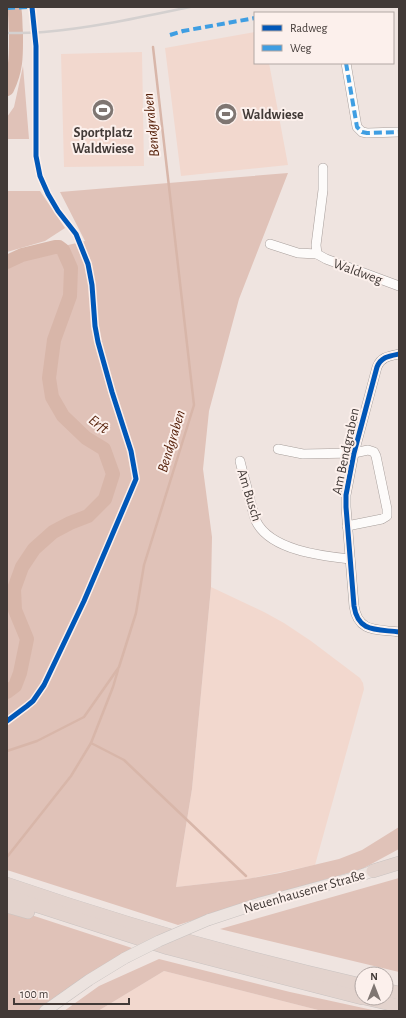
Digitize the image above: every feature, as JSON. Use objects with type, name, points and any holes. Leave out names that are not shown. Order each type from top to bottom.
[{"type":"highway","points":[[372,871],[399,863]]},
{"type":"highway","points":[[7,884],[144,928],[243,956],[354,983]]},
{"type":"highway","points":[[7,896],[122,934],[200,957],[354,996]]},
{"type":"highway","points":[[7,906],[91,932],[122,934]]},
{"type":"highway","points":[[308,972],[325,971],[354,976]]},
{"type":"main road","name":"Neuenhausener Straße","points":[[45,1011],[89,980],[125,958],[159,941],[208,920],[237,910],[342,881],[372,871],[399,859]]},
{"type":"street","points":[[346,64],[357,128],[362,132],[367,133],[399,132]]},
{"type":"street","name":"Waldweg","points":[[317,254],[316,245],[323,190],[323,168]]},
{"type":"street","name":"Waldweg","points":[[270,244],[298,253],[317,254],[326,259],[399,286]]},
{"type":"street","name":"Am Bendgraben","points":[[399,354],[384,357],[378,364],[354,453],[346,495],[347,526],[354,606],[358,621],[366,626],[399,632]]},
{"type":"street","points":[[278,450],[303,454],[354,453],[370,450],[375,455],[387,514],[386,517],[347,526]]},
{"type":"street","name":"Am Busch","points":[[240,461],[255,519],[261,530],[278,541],[294,548],[318,555],[350,559]]},
{"type":"shaded area","name":"Waldwiese","points":[[254,32],[254,64],[269,64],[288,165],[181,176],[165,48]]},
{"type":"shaded area","name":"Sportplatz Waldwiese","points":[[142,52],[144,166],[64,167],[61,54]]},
{"type":"shaded area","points":[[23,66],[29,139],[7,139],[7,117],[14,107]]},
{"type":"shaded area","points":[[288,173],[239,299],[209,411],[203,469],[212,537],[211,587],[192,789],[176,887],[247,879],[339,859],[362,850],[399,827],[399,849],[362,869],[288,890],[178,925],[7,870],[7,263],[22,256],[85,241],[60,192]]},
{"type":"shaded area","points":[[7,191],[40,191],[65,228],[45,241],[7,252]]},
{"type":"shaded area","points":[[211,587],[264,612],[311,641],[360,678],[364,689],[315,865],[247,879],[176,887],[192,789]]},
{"type":"shaded area","points":[[399,878],[399,972],[394,971],[394,966],[374,966],[220,929]]},
{"type":"shaded area","points":[[7,910],[19,911],[132,948],[88,975],[37,1011],[7,1011]]},
{"type":"shaded area","points":[[159,959],[290,992],[377,1011],[322,1011],[164,971],[98,1011],[64,1011],[99,986]]},
{"type":"shaded area","points":[[164,971],[322,1011],[98,1011]]},
{"type":"waterway","name":"Erft","points":[[7,89],[13,75],[15,61],[16,33],[14,7]]},
{"type":"waterway","name":"Bendgraben","points":[[7,751],[37,741],[84,717],[119,667],[136,613],[144,565],[194,405],[153,47]]},
{"type":"waterway","name":"Erft","points":[[7,262],[22,255],[55,247],[59,247],[63,250],[71,268],[70,296],[54,340],[49,378],[52,397],[63,416],[86,438],[104,449],[113,474],[105,499],[88,516],[53,532],[34,549],[22,567],[14,589],[15,610],[27,639],[20,673],[15,686],[7,692]]},
{"type":"waterway","points":[[7,857],[71,776],[91,743],[113,687],[118,670]]},
{"type":"waterway","points":[[91,743],[124,760],[246,876]]},
{"type":"railway","points":[[7,33],[81,28],[190,7]]},
{"type":"marked path","points":[[7,8],[28,7]]},
{"type":"marked path","points":[[170,35],[183,31],[254,18]]},
{"type":"marked path","points":[[346,64],[357,127],[362,132],[367,133],[399,132]]},
{"type":"cycle path","points":[[7,721],[33,701],[44,685],[84,601],[136,479],[131,451],[98,342],[95,326],[92,285],[88,264],[76,234],[58,211],[40,176],[36,156],[36,46],[32,7]]},
{"type":"cycle path","points":[[399,354],[383,359],[377,367],[354,453],[346,495],[354,606],[356,615],[364,625],[370,628],[399,632]]},
{"type":"place","name":"Sportplatz Waldwiese","points":[[103,110]]},
{"type":"place","name":"Waldwiese","points":[[226,114]]}]
